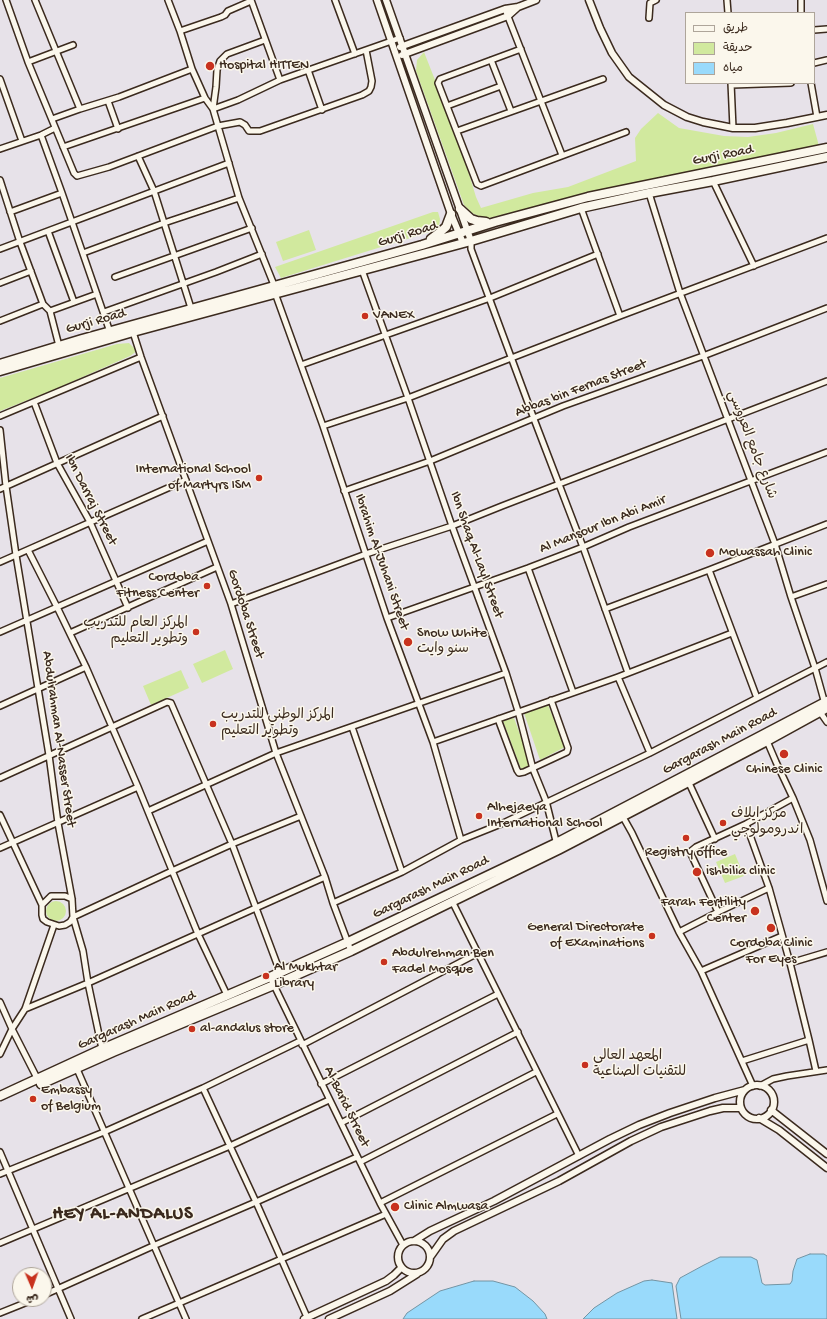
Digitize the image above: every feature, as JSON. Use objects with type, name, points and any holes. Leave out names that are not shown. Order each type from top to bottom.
[{"type":"main road","name":"Gurji Road","points":[[0,371],[495,222],[588,197],[827,148]]},
{"type":"main road","name":"Gurji Road","points":[[0,364],[191,308],[362,270],[463,243],[471,244],[582,208],[648,193],[827,157]]},
{"type":"main road","points":[[460,209],[471,219],[477,221],[495,222]]},
{"type":"main road","points":[[422,245],[443,230],[448,223],[451,214]]},
{"type":"main road","name":"Gargarash Main Road","points":[[40,1082],[102,1049],[270,977],[623,817],[767,741],[825,706]]},
{"type":"main road","name":"Gargarash Main Road","points":[[40,1082],[77,1068],[161,1031],[274,985],[351,950],[452,901],[557,847],[825,706]]},
{"type":"main road","points":[[0,1096],[40,1082]]},
{"type":"main road","points":[[0,1102],[40,1082]]},
{"type":"street","points":[[6,0],[28,62],[74,173],[77,176],[109,167],[218,126],[240,122],[245,125],[249,131],[260,131],[362,95],[369,91],[371,87],[371,78],[366,50]]},
{"type":"street","points":[[35,0],[80,109]]},
{"type":"street","points":[[168,0],[192,69],[205,98],[213,109]]},
{"type":"street","points":[[335,0],[355,54]]},
{"type":"street","points":[[377,0],[398,57],[451,214],[463,243]]},
{"type":"street","points":[[386,0],[468,230],[471,244],[490,298],[558,484],[583,547],[628,673]]},
{"type":"street","points":[[395,49],[505,9],[518,7],[536,0]]},
{"type":"street","points":[[589,0],[612,53],[629,77],[664,105],[687,117],[733,128],[755,128],[827,115]]},
{"type":"street","points":[[649,18],[650,3],[656,0]]},
{"type":"street","points":[[727,0],[728,12]]},
{"type":"street","points":[[800,0],[801,12]]},
{"type":"street","points":[[180,31],[221,17],[228,11],[251,1],[280,80]]},
{"type":"street","points":[[398,57],[508,16],[518,7]]},
{"type":"street","points":[[505,9],[562,155]]},
{"type":"street","points":[[815,30],[827,28]]},
{"type":"street","points":[[213,109],[238,100],[280,80],[400,38]]},
{"type":"street","points":[[213,109],[217,70],[220,61],[227,54],[265,40]]},
{"type":"street","points":[[28,62],[73,45]]},
{"type":"street","points":[[521,49],[440,79],[438,83],[477,184],[481,186],[626,132]]},
{"type":"street","points":[[491,60],[511,111]]},
{"type":"street","points":[[815,63],[827,60]]},
{"type":"street","points":[[52,119],[108,101],[192,69]]},
{"type":"street","points":[[308,70],[322,110]]},
{"type":"street","points":[[0,79],[3,98],[22,141]]},
{"type":"street","points":[[457,131],[603,79]]},
{"type":"street","points":[[732,84],[733,128]]},
{"type":"street","points":[[811,84],[817,117]]},
{"type":"street","points":[[447,106],[501,86]]},
{"type":"street","points":[[63,147],[205,98]]},
{"type":"street","points":[[108,101],[118,129]]},
{"type":"street","name":"Ibrahim Al-Juhani Street","points":[[213,109],[239,198],[262,254],[323,426],[387,618],[433,742],[462,840]]},
{"type":"street","points":[[0,149],[41,135],[55,128]]},
{"type":"street","points":[[41,135],[98,294],[110,332]]},
{"type":"street","points":[[138,156],[154,191],[191,308]]},
{"type":"street","points":[[0,248],[20,242],[229,163]]},
{"type":"street","points":[[0,180],[20,242],[43,304],[50,311],[59,346]]},
{"type":"street","points":[[713,181],[754,266]]},
{"type":"street","points":[[10,212],[62,193]]},
{"type":"street","name":"شارع جامع العروسي","points":[[648,193],[680,294],[752,480],[775,544],[790,597],[815,668],[825,706]]},
{"type":"street","points":[[83,253],[164,223],[239,198]]},
{"type":"street","points":[[582,208],[620,316]]},
{"type":"street","points":[[115,277],[252,228]]},
{"type":"street","points":[[48,231],[74,302]]},
{"type":"street","points":[[323,426],[408,398],[827,238]]},
{"type":"street","points":[[104,312],[262,254]]},
{"type":"street","points":[[301,365],[490,298],[598,254]]},
{"type":"street","name":"Ibn Shaq Al-Layl Street","points":[[362,270],[452,526],[506,673],[518,711],[533,769],[546,802],[557,847]]},
{"type":"street","points":[[0,283],[31,271]]},
{"type":"street","points":[[50,311],[98,294]]},
{"type":"street","points":[[0,321],[43,304]]},
{"type":"street","name":"Abbas bin Fernas Street","points":[[344,491],[430,461],[563,406],[703,356],[827,308]]},
{"type":"street","name":"Gordoba Street","points":[[133,332],[231,604],[276,753],[325,877],[333,904],[351,950]]},
{"type":"street","points":[[0,416],[141,357]]},
{"type":"street","points":[[231,604],[366,554],[452,526],[827,381]]},
{"type":"street","name":"Ibn Darraj Street","points":[[34,402],[57,463],[90,522],[128,608]]},
{"type":"street","points":[[0,489],[162,416]]},
{"type":"street","name":"Abdulrahman Al-Nasser Street","points":[[0,430],[16,555],[39,689],[58,823],[72,899],[73,918],[83,951],[102,1049]]},
{"type":"street","name":"Al Mansour Ibn Abi Amir","points":[[387,618],[528,568],[583,547],[629,527],[827,452]]},
{"type":"street","points":[[0,562],[186,480]]},
{"type":"street","points":[[605,609],[827,524]]},
{"type":"street","points":[[0,632],[208,541]]},
{"type":"street","points":[[28,550],[58,607],[86,667],[138,787],[198,934],[227,995]]},
{"type":"street","points":[[70,633],[217,568]]},
{"type":"street","points":[[528,568],[573,692]]},
{"type":"street","points":[[709,570],[757,698]]},
{"type":"street","points":[[790,597],[827,584]]},
{"type":"street","points":[[433,742],[618,677],[732,633]]},
{"type":"street","points":[[333,904],[402,872],[462,840],[501,824],[650,753],[827,662]]},
{"type":"street","points":[[0,706],[86,667]]},
{"type":"street","points":[[148,811],[276,753],[506,673]]},
{"type":"street","points":[[618,677],[650,753]]},
{"type":"street","points":[[498,719],[519,773],[533,769],[565,753],[568,750],[551,700]]},
{"type":"street","points":[[0,778],[167,702],[171,703],[232,844],[280,972]]},
{"type":"street","points":[[825,706],[827,722]]},
{"type":"street","points":[[352,726],[402,872]]},
{"type":"street","points":[[767,741],[810,840],[825,889],[827,901]]},
{"type":"street","points":[[689,782],[715,839]]},
{"type":"street","points":[[0,848],[138,787]]},
{"type":"street","points":[[718,912],[691,852],[696,847],[746,824],[793,798]]},
{"type":"street","points":[[0,815],[42,905],[43,919],[54,925],[65,926],[73,918],[172,871],[232,844],[301,816]]},
{"type":"street","points":[[623,817],[679,932],[701,971],[753,1086]]},
{"type":"street","points":[[746,824],[769,888],[790,963],[816,1071]]},
{"type":"street","points":[[25,1009],[88,983],[325,877]]},
{"type":"street","points":[[679,932],[769,888]]},
{"type":"street","points":[[42,905],[51,896],[65,896],[72,899]]},
{"type":"street","points":[[452,901],[579,1156]]},
{"type":"street","points":[[0,1054],[12,1029],[25,1009],[54,925]]},
{"type":"street","points":[[701,971],[782,936]]},
{"type":"street","points":[[790,963],[827,952]]},
{"type":"street","points":[[0,1174],[104,1132],[301,1043],[478,953]]},
{"type":"street","name":"Al-Barid Street","points":[[270,977],[340,1123],[403,1245]]},
{"type":"street","points":[[321,1084],[498,994]]},
{"type":"street","points":[[0,1002],[12,1029],[40,1082]]},
{"type":"street","points":[[340,1123],[518,1032]]},
{"type":"street","points":[[742,1061],[809,1040]]},
{"type":"street","points":[[77,1068],[128,1189],[186,1319]]},
{"type":"street","points":[[760,1086],[780,1077],[827,1070]]},
{"type":"street","points":[[360,1162],[536,1072]]},
{"type":"street","points":[[417,1274],[408,1273],[401,1268],[399,1264],[398,1256],[400,1248],[403,1245],[494,1201],[619,1134],[654,1119],[715,1098],[745,1090],[753,1086],[766,1088],[773,1097],[773,1106],[771,1110],[768,1114],[759,1118]]},
{"type":"street","points":[[203,1088],[256,1202],[305,1318],[386,1281],[401,1268]]},
{"type":"street","points":[[745,1090],[740,1100],[741,1108],[746,1115],[759,1118],[779,1130],[827,1168]]},
{"type":"street","points":[[0,1243],[230,1146],[329,1100]]},
{"type":"street","points":[[329,1319],[390,1291],[421,1272],[427,1267],[438,1244],[454,1231],[559,1181],[631,1141],[666,1126],[710,1111],[723,1108],[741,1108]]},
{"type":"street","points":[[771,1110],[827,1154]]},
{"type":"street","points":[[380,1203],[557,1114]]},
{"type":"street","points":[[0,1152],[59,1289],[70,1319]]},
{"type":"street","points":[[52,1292],[357,1157]]},
{"type":"street","points":[[142,1319],[386,1214]]},
{"type":"street","points":[[414,1241],[418,1241],[425,1245],[431,1256]]},
{"type":"street","points":[[0,1313],[15,1307]]},
{"type":"green space","points":[[424,52],[459,141],[476,197],[481,208],[533,193],[568,187],[636,161],[635,138],[641,129],[658,113],[679,128],[724,136],[748,137],[776,133],[813,124],[819,146],[627,185],[485,219],[472,213],[464,205],[416,71],[417,60]]},
{"type":"green space","points":[[433,212],[438,212],[440,219],[439,226],[436,230],[281,278],[275,267]]},
{"type":"green space","points":[[309,230],[316,250],[283,261],[276,242]]},
{"type":"green space","points":[[129,343],[137,351],[130,356],[51,391],[0,411],[0,378],[117,344]]},
{"type":"green space","points":[[225,650],[233,669],[202,683],[193,664]]},
{"type":"green space","points":[[181,670],[189,688],[151,705],[143,686]]},
{"type":"green space","points":[[548,705],[565,747],[540,760],[523,710]]},
{"type":"green space","points":[[514,718],[531,765],[521,769],[503,721]]},
{"type":"green space","points":[[735,854],[744,876],[725,883],[716,862]]},
{"type":"green space","points":[[56,901],[63,904],[66,911],[63,918],[56,921],[49,918],[46,911],[49,904]]},
{"type":"water","points":[[810,1254],[824,1254],[827,1256],[827,1319],[681,1319],[676,1286],[680,1278],[704,1265],[720,1257],[751,1257],[757,1260],[762,1283],[765,1285],[790,1284],[797,1259]]},
{"type":"water","points":[[652,1280],[672,1283],[677,1319],[583,1319],[594,1308],[617,1293],[644,1281]]},
{"type":"water","points":[[474,1281],[493,1281],[515,1287],[533,1301],[545,1314],[547,1319],[403,1319],[407,1313],[440,1291]]},
{"type":"place","name":"Hospital HITTEN","points":[[210,66]]},
{"type":"place","name":"VANEX","points":[[365,316]]},
{"type":"place","name":"International School of Martyrs ISM","points":[[259,478]]},
{"type":"place","name":"Mowassah Clinic","points":[[710,553]]},
{"type":"place","name":"Cordoba Fitness Center","points":[[207,586]]},
{"type":"place","name":"المركز العام للتدريب وتطوير التعليم","points":[[196,632]]},
{"type":"place","name":"Snow White سنو وايت","points":[[408,642]]},
{"type":"place","name":"المركز الوطني للتدريب وتطوير التعليم","points":[[213,724]]},
{"type":"place","name":"Chinese Clinic","points":[[784,754]]},
{"type":"place","name":"Alhejaeya International School","points":[[479,816]]},
{"type":"place","name":"مركز ايلاف اندرومولوجي","points":[[723,823]]},
{"type":"place","name":"Registry office","points":[[686,838]]},
{"type":"place","name":"ishbilia clinic","points":[[697,872]]},
{"type":"place","name":"Farah Fertility Center","points":[[755,911]]},
{"type":"place","name":"Cordoba Clinic For Eyes","points":[[771,928]]},
{"type":"place","name":"General Directorate of Examinations","points":[[652,936]]},
{"type":"place","name":"Abdulrehman Ben Fadel Mosque","points":[[384,962]]},
{"type":"place","name":"Al Mukhtar Library","points":[[266,976]]},
{"type":"place","name":"al-andalus store","points":[[192,1029]]},
{"type":"place","name":"المعهد العالي للتقنيات الصناعية","points":[[585,1065]]},
{"type":"place","name":"Embassy of Belgium","points":[[33,1099]]},
{"type":"place","name":"Clinic Almwasa","points":[[395,1207]]},
{"type":"district","name":"HEY AL-ANDALUS","points":[[123,1215]]}]
